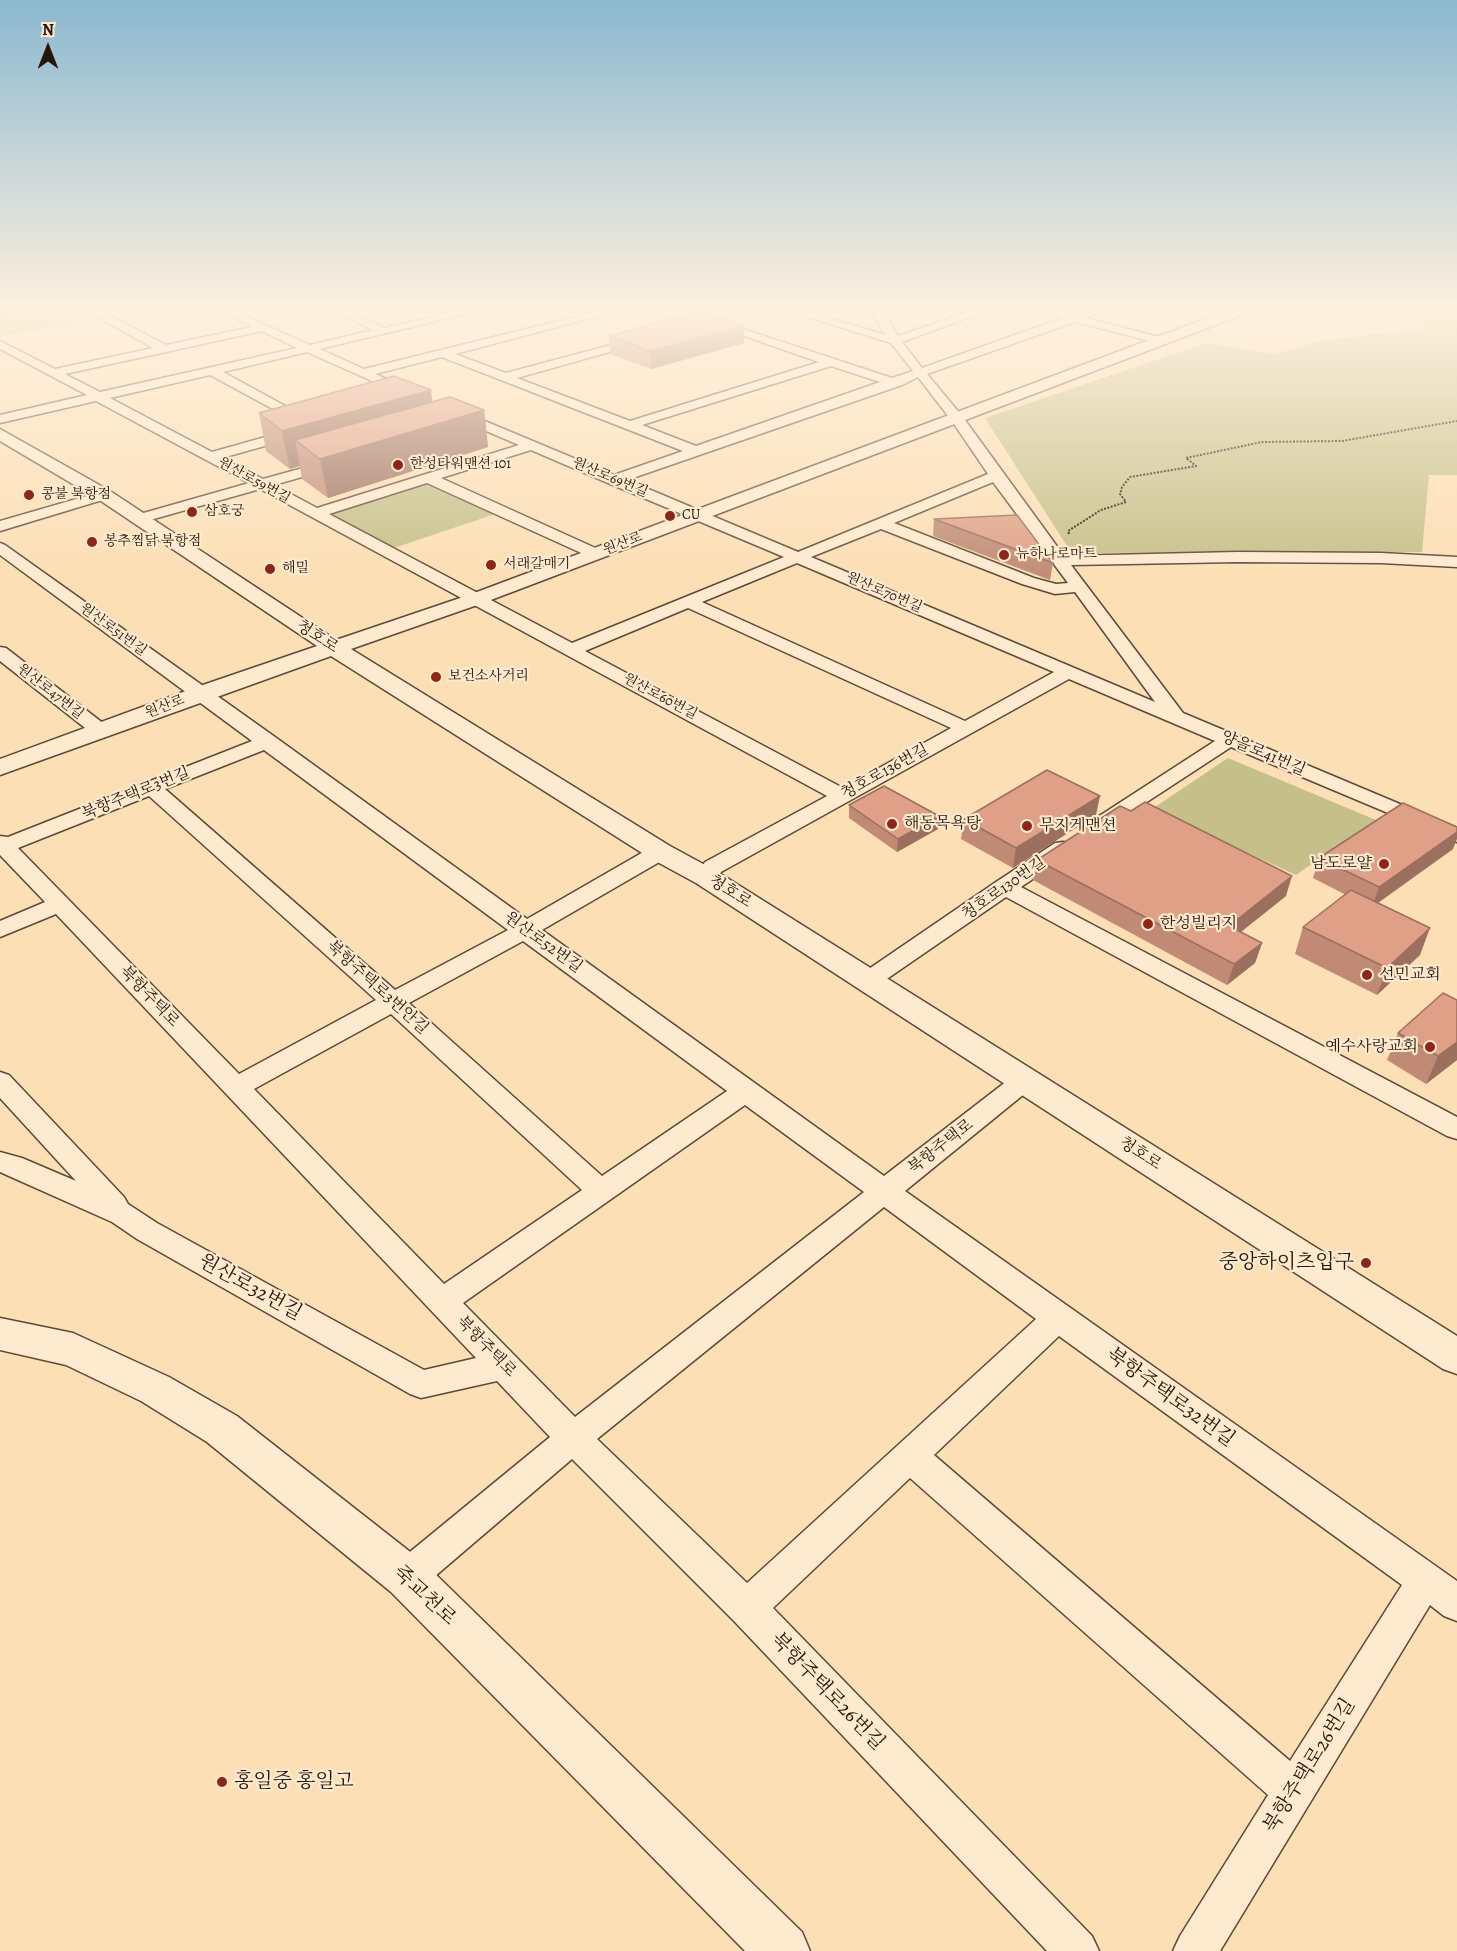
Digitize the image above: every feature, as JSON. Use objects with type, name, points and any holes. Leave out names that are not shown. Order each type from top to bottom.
[{"type":"street","points":[[0,419],[73,401]]},
{"type":"street","name":"원산로59번길","points":[[104,401],[476,599]]},
{"type":"street","points":[[210,457],[319,426],[271,401]]},
{"type":"street","points":[[398,404],[408,401]]},
{"type":"street","points":[[568,401],[696,451]]},
{"type":"street","points":[[630,425],[706,401]]},
{"type":"street","points":[[612,480],[838,401]]},
{"type":"street","points":[[942,401],[1176,717]]},
{"type":"street","name":"원산로","points":[[0,768],[202,693],[476,599],[1004,401]]},
{"type":"street","name":"원산로69번길","points":[[447,410],[699,515]]},
{"type":"street","points":[[453,428],[475,422]]},
{"type":"street","name":"청호로","points":[[0,434],[104,495],[334,648],[660,852],[706,876],[1455,1351]]},
{"type":"street","points":[[314,514],[532,445]]},
{"type":"street","points":[[138,519],[351,458]]},
{"type":"street","points":[[571,650],[996,476]]},
{"type":"street","points":[[428,478],[596,554]]},
{"type":"street","points":[[0,526],[104,495]]},
{"type":"street","name":"원산로70번길","points":[[699,515],[1068,672]]},
{"type":"street","points":[[880,524],[1028,581],[1055,589],[1080,587]]},
{"type":"street","name":"원산로51번길","points":[[0,548],[16,568],[202,693]]},
{"type":"street","points":[[1058,559],[1249,557],[1381,558],[1457,562]]},
{"type":"street","name":"원산로60번길","points":[[476,599],[843,796]]},
{"type":"street","points":[[688,602],[966,728]]},
{"type":"street","name":"원산로47번길","points":[[0,652],[101,732]]},
{"type":"street","name":"양을로41번길","points":[[1068,672],[1457,836]]},
{"type":"street","name":"청호로136번길","points":[[706,876],[713,867],[1068,672]]},
{"type":"street","name":"원산로52번길","points":[[202,693],[884,1192]]},
{"type":"street","name":"청호로130번길","points":[[869,980],[994,897],[1004,887],[1229,740]]},
{"type":"street","name":"북항주택로3번길","points":[[2,846],[268,741]]},
{"type":"street","name":"북항주택로3번안길","points":[[152,788],[600,1190]]},
{"type":"street","name":"북항주택로","points":[[2,846],[573,1438],[1025,1080]]},
{"type":"street","points":[[236,1087],[525,930],[660,852]]},
{"type":"street","points":[[1004,887],[1457,1129]]},
{"type":"street","points":[[0,930],[60,904]]},
{"type":"street","points":[[0,1081],[122,1214]]},
{"type":"street","points":[[442,1301],[746,1091]]},
{"type":"street","name":"원산로32번길","points":[[0,1162],[12,1165],[122,1214],[147,1231],[421,1384],[504,1365]]},
{"type":"street","name":"북항주택로32번길","points":[[884,1192],[1457,1603]]},
{"type":"street","points":[[747,1608],[1058,1318]]},
{"type":"street","name":"죽교천로","points":[[0,1334],[73,1350],[155,1389],[222,1429],[407,1577],[783,1951]]},
{"type":"street","points":[[407,1577],[573,1438]]},
{"type":"street","name":"북항주택로26번길","points":[[573,1438],[747,1608],[1077,1951]]},
{"type":"street","points":[[910,1456],[1294,1791]]},
{"type":"street","name":"북항주택로26번길","points":[[1195,1951],[1425,1580]]},
{"type":"path","points":[[1058,559],[1076,549],[1068,531],[1101,510],[1126,502],[1120,494],[1122,487],[1130,477],[1196,466],[1186,458],[1262,442],[1342,441],[1457,421]]},
{"type":"shaded area","points":[[1035,401],[1457,401],[1457,475],[1429,475],[1422,552],[1075,553],[1067,546],[985,418]]},
{"type":"shaded area","points":[[431,484],[495,514],[391,549],[329,516],[332,512],[420,485]]},
{"type":"shaded area","points":[[1228,758],[1376,820],[1296,875],[1152,809]]},
{"type":"building","points":[[303,401],[391,401],[282,431],[259,413]]},
{"type":"building","points":[[435,401],[461,401],[484,410],[320,459],[295,440]]},
{"type":"building","points":[[1017,515],[1053,563],[934,519]]},
{"type":"building","points":[[1047,770],[1100,796],[1016,848],[964,819]]},
{"type":"building","points":[[884,786],[939,816],[898,839],[849,805]]},
{"type":"building","points":[[1145,802],[1292,876],[1229,926],[1262,943],[1234,964],[1037,860],[1120,806],[1131,811]]},
{"type":"building","points":[[1403,803],[1457,827],[1457,832],[1379,887],[1319,858]]},
{"type":"building","points":[[1351,890],[1430,928],[1387,968],[1303,927]]},
{"type":"building","points":[[1443,993],[1457,1000],[1457,1042],[1438,1056],[1398,1033]]},
{"type":"place","name":"한성타워맨션 101","points":[[398,465]]},
{"type":"place","name":"콩불 북항점","points":[[29,495]]},
{"type":"place","name":"삼호궁","points":[[192,512]]},
{"type":"place","name":"CU","points":[[670,516]]},
{"type":"place","name":"봉추찜닭 북항점","points":[[92,542]]},
{"type":"place","name":"뉴하나로마트","points":[[1004,555]]},
{"type":"place","name":"서래갈매기","points":[[491,565]]},
{"type":"place","name":"해밀","points":[[270,569]]},
{"type":"place","name":"보건소사거리","points":[[436,677]]},
{"type":"place","name":"해동목욕탕","points":[[892,824]]},
{"type":"place","name":"무지게맨션","points":[[1027,826]]},
{"type":"place","name":"남도로얄","points":[[1384,864]]},
{"type":"place","name":"한성빌리지","points":[[1148,924]]},
{"type":"place","name":"선민교회","points":[[1367,975]]},
{"type":"place","name":"예수사랑교회","points":[[1430,1047]]},
{"type":"place","name":"중앙하이츠입구","points":[[1366,1263]]},
{"type":"place","name":"홍일중 홍일고","points":[[222,1782]]}]
